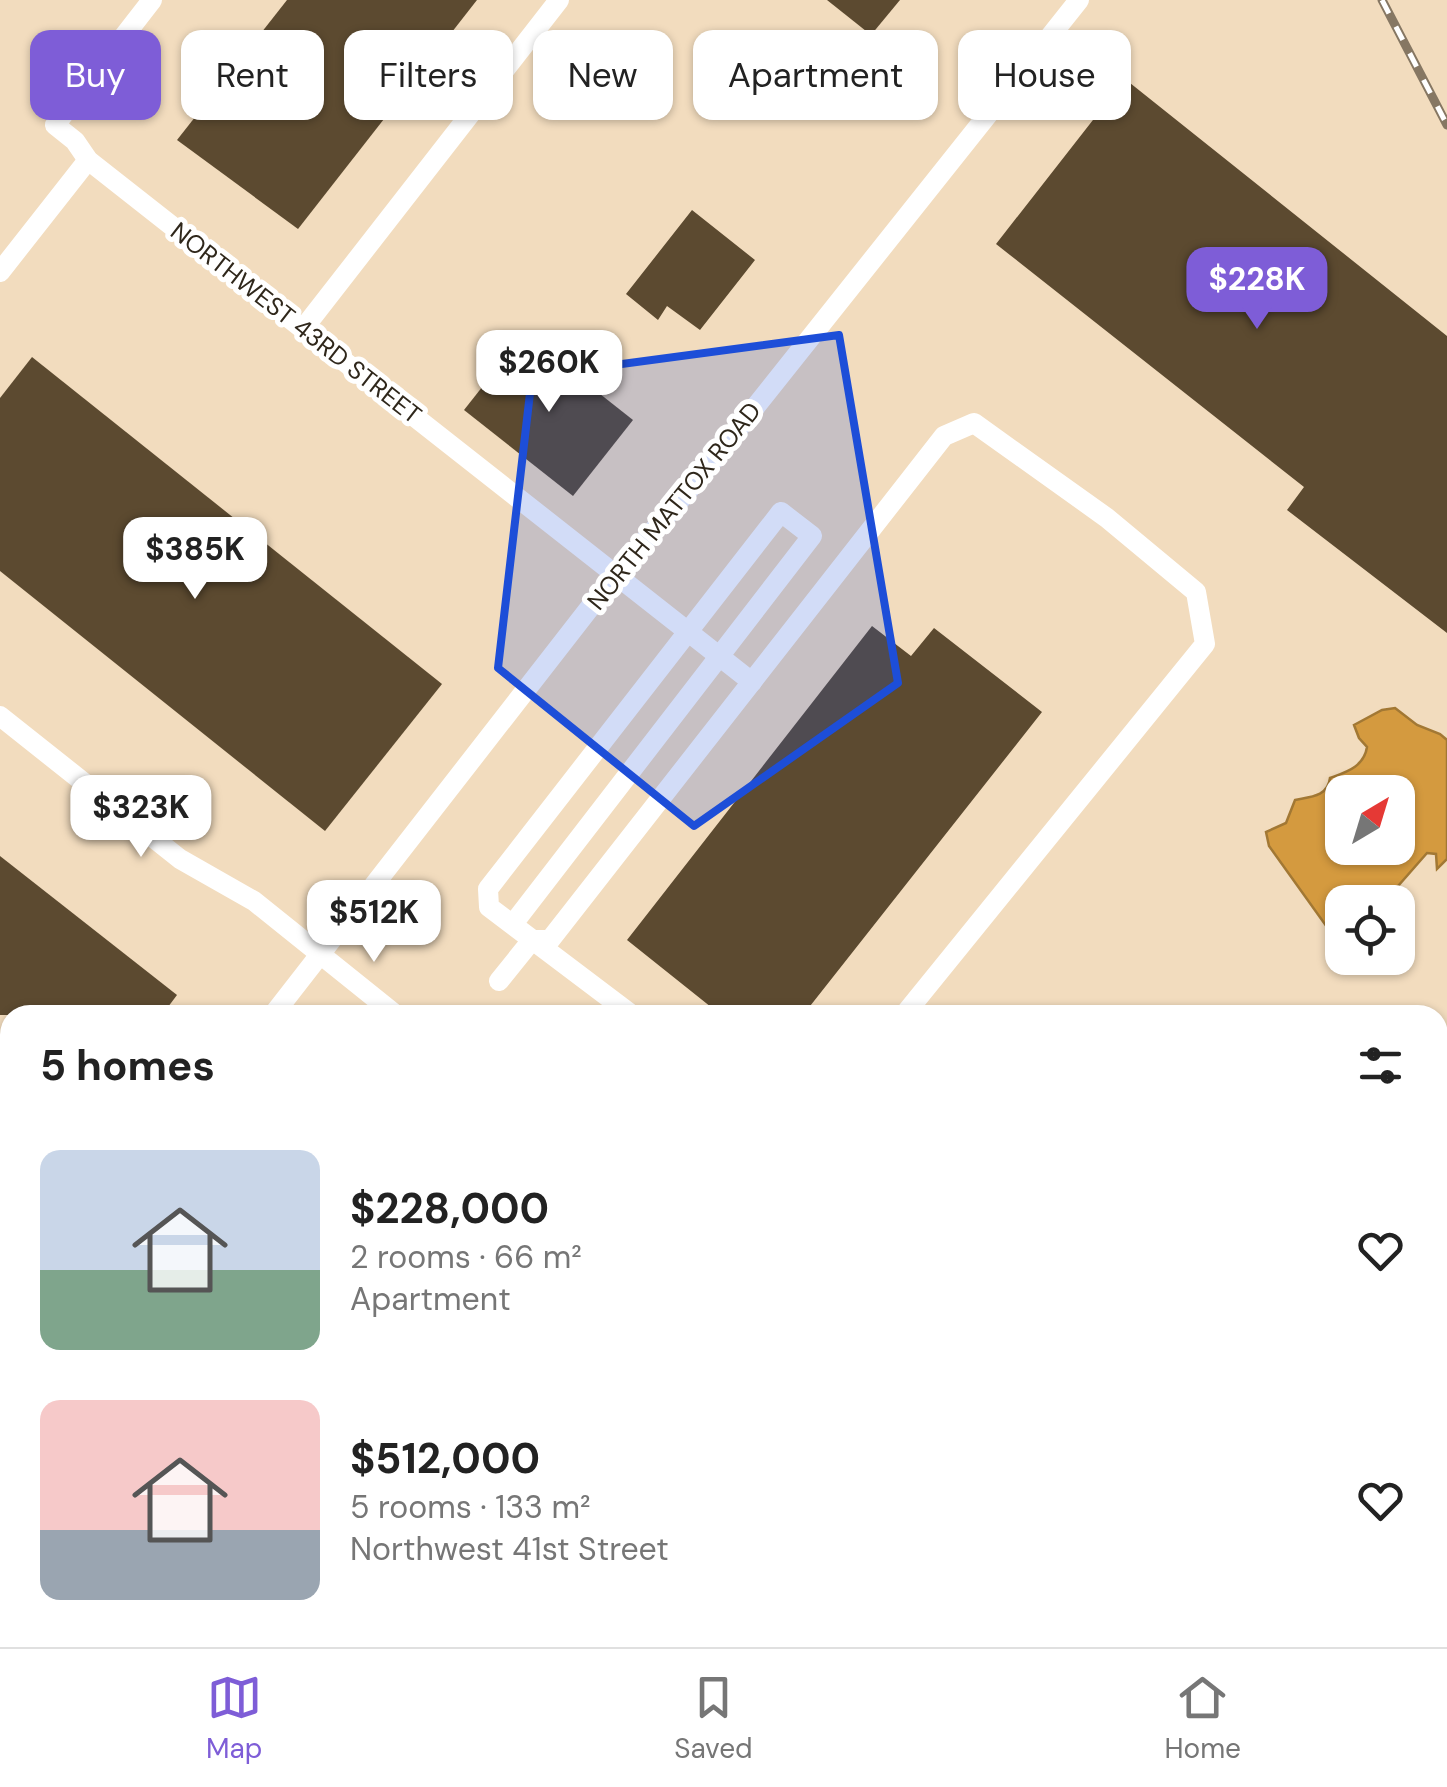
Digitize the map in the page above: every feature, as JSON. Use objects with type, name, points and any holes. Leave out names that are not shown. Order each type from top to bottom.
[{"type":"street","name":"NORTHWEST 43RD STREET","points":[[152,0],[55,125],[88,160],[752,682]]},
{"type":"street","points":[[303,329],[559,0]]},
{"type":"street","name":"NORTH MATTOX ROAD","points":[[281,1005],[616,574],[698,479],[1079,0]]},
{"type":"street","points":[[0,272],[88,160]]},
{"type":"street","points":[[532,940],[550,940],[944,436],[974,423],[1108,518],[1196,592],[1205,644],[912,1005]]},
{"type":"street","points":[[513,924],[812,536],[781,512],[488,890],[490,907],[619,1005]]},
{"type":"street","points":[[0,716],[180,859],[254,901],[384,1005]]},
{"type":"street","points":[[499,981],[532,940]]},
{"type":"highlighted area","points":[[839,335],[898,683],[694,826],[498,668],[532,376]]},
{"type":"shaded area","points":[[1395,708],[1447,740],[1447,859],[1437,869],[1436,854],[1427,853],[1399,885],[1325,885],[1325,924],[1269,846],[1266,832],[1286,823],[1295,800],[1325,790],[1325,865],[1415,865],[1415,775],[1338,775],[1358,764],[1365,754],[1367,747],[1354,725],[1382,710]]},
{"type":"building","points":[[287,0],[477,0],[454,30],[344,30],[344,120],[383,120],[298,229],[177,140],[193,120],[324,120],[324,30],[263,30]]},
{"type":"building","points":[[827,0],[900,0],[875,30],[865,30]]},
{"type":"building","points":[[1131,84],[1447,336],[1447,633],[1287,510],[1304,487],[996,244],[1093,120],[1131,120]]},
{"type":"building","points":[[692,210],[755,260],[700,330],[667,306],[658,320],[626,294]]},
{"type":"building","points":[[524,334],[633,420],[573,496],[464,410]]},
{"type":"building","points":[[32,357],[442,684],[325,831],[0,571],[0,398]]},
{"type":"building","points":[[872,626],[911,656],[934,628],[1042,712],[811,1005],[708,1005],[627,940]]},
{"type":"building","points":[[0,856],[177,995],[170,1005],[0,1005]]},
{"type":"railway","points":[[1382,0],[1447,125]]}]
